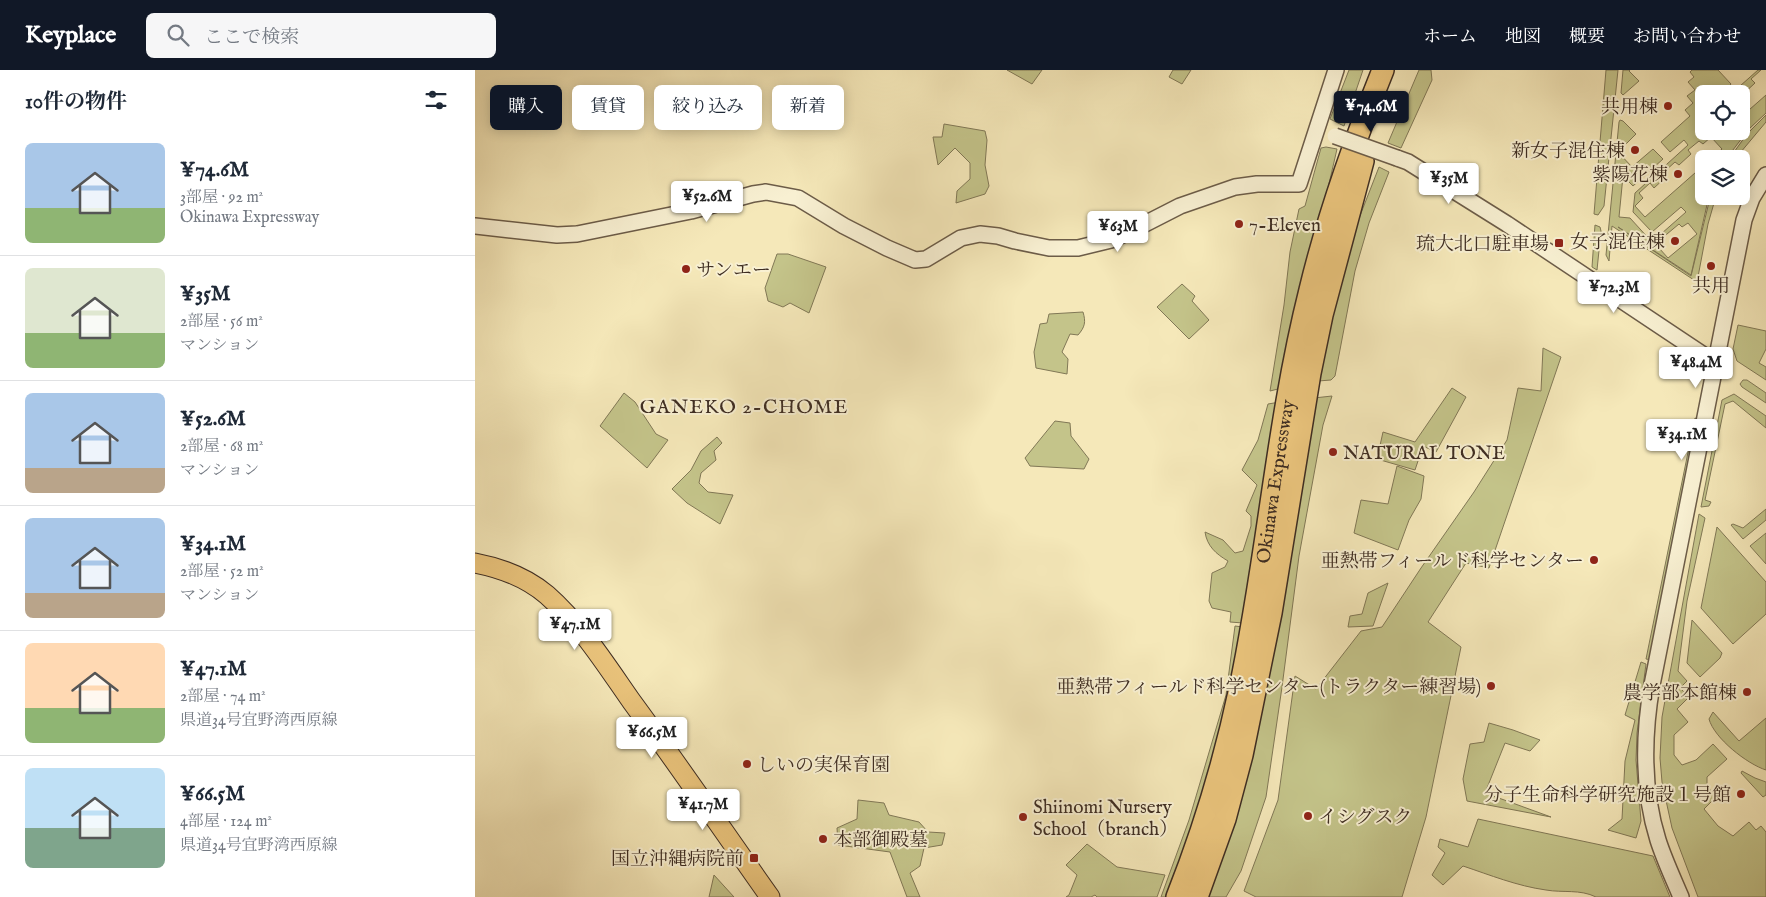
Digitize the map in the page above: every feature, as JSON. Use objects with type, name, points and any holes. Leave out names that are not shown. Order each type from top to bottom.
[{"type":"highway","name":"Okinawa Expressway","points":[[1177,897],[1207,815],[1225,753],[1240,687],[1292,376],[1309,290],[1331,212],[1358,131],[1383,70]]},
{"type":"highway","name":"Okinawa Expressway","points":[[1197,897],[1225,820],[1257,686],[1321,315],[1359,174],[1374,128],[1399,70]]},
{"type":"main road","points":[[475,563],[486,565],[525,580],[547,595],[569,617],[609,669],[770,897]]},
{"type":"street","points":[[475,226],[557,235],[577,234],[691,211],[766,192],[798,198],[845,226],[915,260],[926,259],[961,238],[980,234],[998,236],[1049,248],[1078,248],[1111,240],[1135,230],[1180,206],[1235,187],[1257,184],[1299,184],[1336,70]]},
{"type":"street","points":[[1317,128],[1408,162],[1507,224],[1717,364]]},
{"type":"street","points":[[1681,897],[1661,850],[1653,821],[1645,773],[1646,728],[1652,685],[1744,220],[1752,198],[1766,175]]},
{"type":"green space","points":[[1007,70],[1042,70],[1032,84]]},
{"type":"green space","points":[[1173,70],[1191,70],[1182,84],[1169,77]]},
{"type":"green space","points":[[1349,70],[1363,70],[1344,126],[1330,119]]},
{"type":"green space","points":[[1419,70],[1431,70],[1432,80],[1401,148],[1388,143]]},
{"type":"green space","points":[[1606,70],[1618,70],[1604,206],[1598,215],[1594,214]]},
{"type":"green space","points":[[1623,70],[1630,70],[1639,81],[1623,95],[1621,93]]},
{"type":"green space","points":[[1692,70],[1718,70],[1731,84],[1695,85],[1695,90],[1688,82],[1694,77],[1690,72]]},
{"type":"green space","points":[[1758,70],[1761,70],[1751,79],[1755,83],[1750,88],[1750,85],[1741,85]]},
{"type":"green space","points":[[1695,90],[1695,140],[1708,140],[1703,144],[1699,141],[1688,150],[1691,154],[1679,165],[1675,162],[1664,172],[1667,176],[1654,188],[1650,183],[1639,193],[1643,198],[1635,206],[1645,217],[1695,173],[1695,205],[1707,205],[1691,275],[1618,227],[1691,276],[1708,205],[1713,205],[1697,282],[1612,226],[1609,261],[1606,255],[1620,120],[1636,134],[1618,152],[1632,167],[1653,149],[1663,159],[1633,186],[1623,176],[1619,217],[1630,218],[1653,241],[1686,212],[1681,207],[1652,232],[1633,212],[1635,193],[1688,145],[1684,140],[1670,152],[1661,142],[1690,116],[1685,110],[1693,103],[1687,96]],"holes":[[[1688,223],[1697,234],[1668,258],[1659,248],[1664,244],[1661,239],[1679,224],[1682,227]]]},
{"type":"green space","points":[[1766,95],[1766,113],[1750,128],[1750,109]]},
{"type":"green space","points":[[1766,115],[1766,122],[1743,150],[1735,150],[1743,140],[1750,140],[1750,131]]},
{"type":"green space","points":[[944,124],[985,131],[987,140],[985,165],[989,186],[985,194],[956,203],[957,191],[970,179],[970,163],[955,148],[938,165],[933,137],[942,137]]},
{"type":"green space","points":[[1714,140],[1741,140],[1733,150],[1722,149]]},
{"type":"green space","points":[[1321,148],[1337,149],[1282,388],[1270,391],[1284,305],[1290,252],[1299,209],[1305,206]]},
{"type":"green space","points":[[1379,167],[1389,172],[1369,223],[1355,271],[1335,376],[1331,380],[1318,381],[1349,244]]},
{"type":"green space","points":[[1595,225],[1600,227],[1601,231],[1597,270],[1592,267]]},
{"type":"green space","points":[[777,254],[788,254],[826,267],[809,313],[790,303],[783,307],[768,301],[765,288]]},
{"type":"green space","points":[[1182,284],[1195,296],[1192,301],[1209,320],[1189,339],[1157,307]]},
{"type":"green space","points":[[1083,312],[1085,322],[1082,329],[1078,335],[1070,334],[1062,352],[1068,359],[1067,374],[1036,368],[1034,352],[1040,324],[1047,323],[1049,314]]},
{"type":"green space","points":[[1738,325],[1766,331],[1766,349],[1759,363],[1766,367],[1766,380],[1737,361],[1733,349]]},
{"type":"green space","points":[[1543,348],[1561,357],[1489,568],[1466,563],[1428,622],[1461,647],[1426,817],[1402,897],[1256,897],[1244,891],[1278,800],[1295,676],[1316,689],[1361,631],[1382,627],[1507,440],[1518,388],[1541,391]]},
{"type":"green space","points":[[1743,380],[1747,380],[1766,393],[1766,403],[1742,387],[1740,384]]},
{"type":"green space","points":[[1452,388],[1466,397],[1436,452],[1423,446],[1415,470],[1377,459],[1383,432],[1415,442]]},
{"type":"green space","points":[[624,393],[635,402],[656,434],[668,440],[647,468],[600,426]]},
{"type":"green space","points":[[1734,394],[1766,416],[1766,428],[1733,401],[1725,404],[1705,500],[1711,502],[1709,506],[1701,507],[1722,400]]},
{"type":"green space","points":[[1332,396],[1323,425],[1299,556],[1266,797],[1241,871],[1226,897],[1207,897],[1314,398]]},
{"type":"green space","points":[[1280,402],[1243,623],[1230,622],[1231,612],[1212,608],[1209,601],[1212,573],[1225,567],[1228,561],[1213,549],[1205,532],[1223,540],[1235,553],[1243,551],[1251,526],[1251,516],[1246,511],[1257,485],[1242,470],[1258,440],[1268,404]]},
{"type":"green space","points":[[1695,418],[1698,420],[1652,660],[1646,659]]},
{"type":"green space","points":[[1055,421],[1070,423],[1071,436],[1089,459],[1084,469],[1030,466],[1025,458]]},
{"type":"green space","points":[[717,437],[722,443],[714,451],[716,460],[701,473],[699,483],[708,492],[733,495],[720,524],[687,503],[672,489],[691,470],[701,451]]},
{"type":"green space","points":[[1397,466],[1424,476],[1421,499],[1409,520],[1398,550],[1354,533],[1361,500],[1388,504]]},
{"type":"green space","points":[[1766,509],[1766,520],[1743,539],[1731,525],[1743,528]]},
{"type":"green space","points":[[1699,514],[1705,518],[1687,601],[1678,671],[1687,681],[1680,688],[1689,697],[1677,709],[1688,722],[1674,735],[1674,755],[1682,765],[1696,760],[1713,744],[1727,759],[1707,777],[1707,786],[1716,797],[1704,809],[1718,826],[1733,836],[1749,822],[1756,830],[1761,826],[1766,832],[1766,897],[1698,897],[1672,828],[1662,782],[1660,758],[1662,717]]},
{"type":"green space","points":[[1717,527],[1766,582],[1766,614],[1733,644],[1701,608]]},
{"type":"green space","points":[[1766,533],[1766,564],[1750,546]]},
{"type":"green space","points":[[1388,583],[1373,626],[1348,627],[1350,616],[1362,614],[1368,593]]},
{"type":"green space","points":[[1692,620],[1722,653],[1720,658],[1700,677],[1687,663]]},
{"type":"green space","points":[[1235,626],[1243,627],[1233,681],[1205,790],[1168,897],[1161,897],[1189,820],[1226,695]]},
{"type":"green space","points":[[1641,662],[1646,664],[1637,733],[1636,760],[1641,821],[1636,838],[1608,830],[1622,819],[1625,761],[1635,720],[1625,715]]},
{"type":"green space","points":[[1713,712],[1739,741],[1766,718],[1766,770],[1741,756],[1724,742],[1709,719]]},
{"type":"green space","points":[[1489,723],[1540,740],[1530,751],[1505,743],[1485,793],[1551,817],[1467,801],[1463,779],[1470,744],[1484,742]]},
{"type":"green space","points":[[1742,771],[1766,782],[1766,795],[1763,797],[1741,773]]},
{"type":"green space","points":[[858,800],[884,803],[889,815],[919,822],[928,832],[945,833],[942,845],[924,848],[920,866],[910,873],[920,897],[907,897],[890,852],[838,845],[837,828],[857,819]]},
{"type":"green space","points":[[1478,819],[1653,856],[1670,897],[1596,897],[1578,892],[1552,891],[1514,883],[1463,866],[1443,885],[1432,875],[1445,853],[1438,847],[1440,839],[1468,847]]},
{"type":"green space","points":[[1087,844],[1117,867],[1165,875],[1157,897],[1097,897],[1095,895],[1091,897],[1066,897],[1069,895],[1077,875],[1066,865]]},
{"type":"green space","points":[[714,875],[734,897],[709,897]]},
{"type":"place","name":"共用棟","points":[[1668,106]]},
{"type":"place","name":"新女子混住棟","points":[[1635,150]]},
{"type":"place","name":"紫陽花棟","points":[[1678,174]]},
{"type":"place","name":"7-Eleven","points":[[1239,224]]},
{"type":"place","name":"女子混住棟","points":[[1675,241]]},
{"type":"place","name":"琉大北口駐車場","points":[[1559,243]]},
{"type":"place","name":"共用","points":[[1711,266]]},
{"type":"place","name":"サンエー","points":[[686,269]]},
{"type":"place","name":"NATURAL TONE","points":[[1333,452]]},
{"type":"place","name":"亜熱帯フィールド科学センター","points":[[1594,560]]},
{"type":"place","name":"亜熱帯フィールド科学センター(トラクター練習場)","points":[[1491,686]]},
{"type":"place","name":"農学部本館棟","points":[[1747,692]]},
{"type":"place","name":"しいの実保育園","points":[[747,764]]},
{"type":"place","name":"分子生命科学研究施設１号館","points":[[1741,794]]},
{"type":"place","name":"イシグスク","points":[[1308,816]]},
{"type":"place","name":"Shiinomi Nursery School（branch）","points":[[1023,817]]},
{"type":"place","name":"本部御殿墓","points":[[823,839]]},
{"type":"place","name":"国立沖縄病院前","points":[[754,858]]},
{"type":"district","name":"GANEKO 2-CHOME","points":[[744,406]]}]
